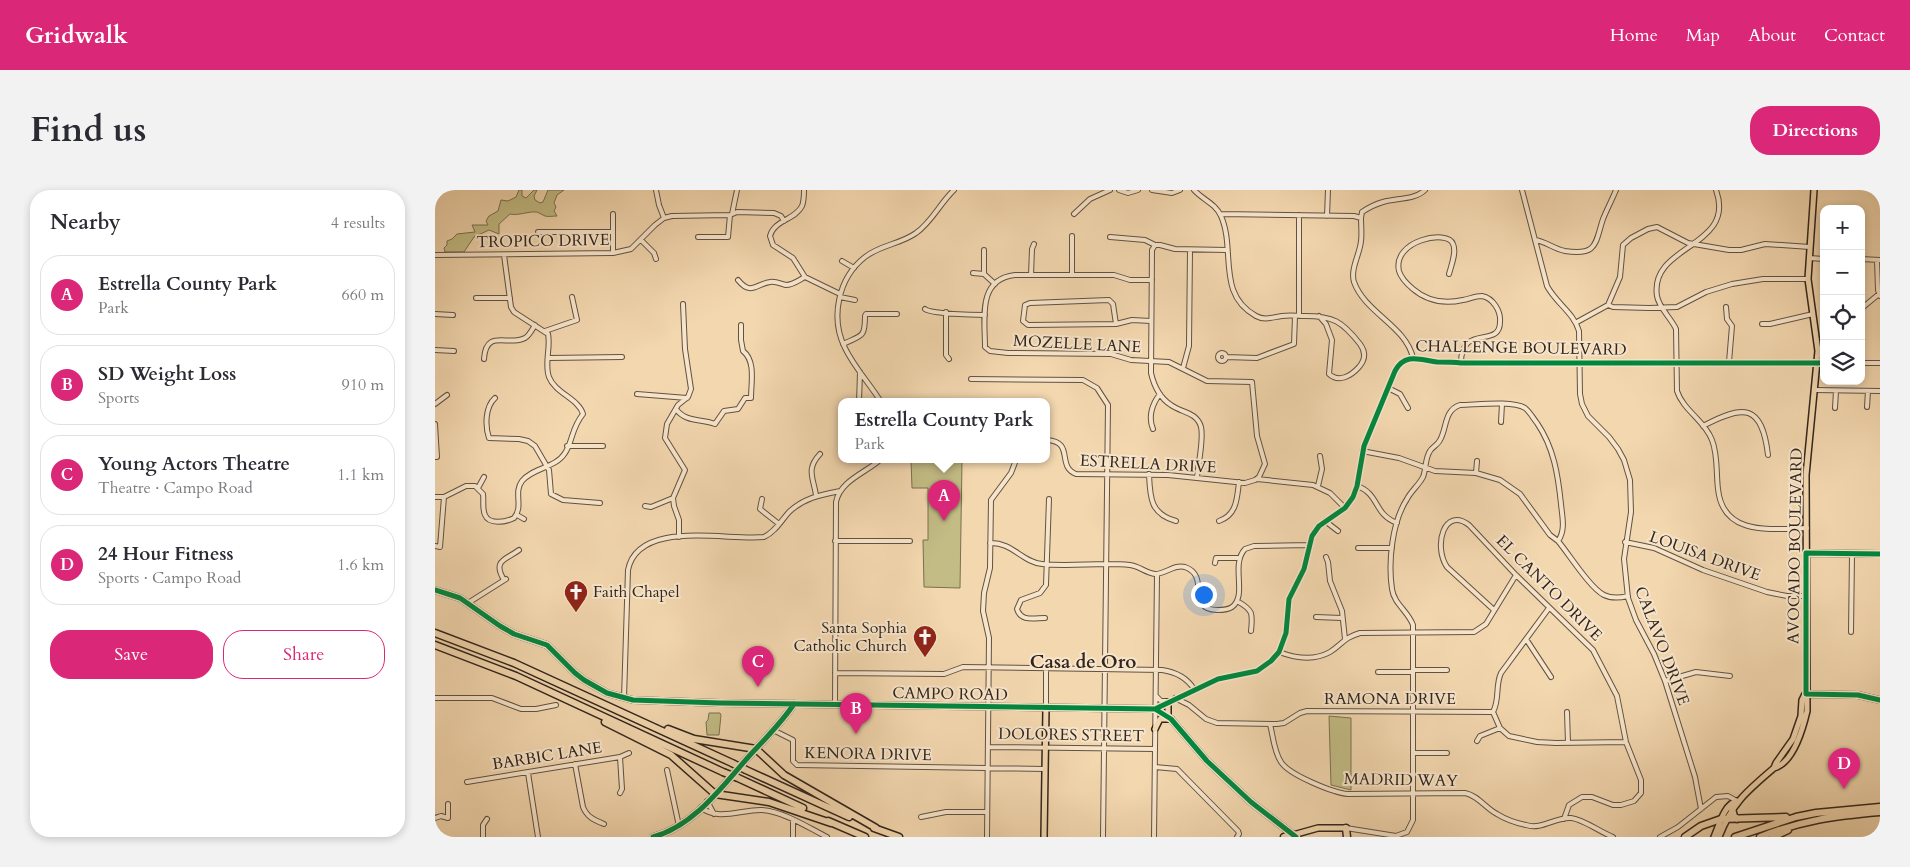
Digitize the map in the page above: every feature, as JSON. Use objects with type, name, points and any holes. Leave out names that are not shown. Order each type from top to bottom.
[{"type":"highway","points":[[435,633],[514,663],[731,763],[899,837]]},
{"type":"highway","points":[[435,645],[489,664],[739,778],[831,823]]},
{"type":"highway","points":[[570,701],[625,733],[671,755],[715,794],[769,802],[831,823],[865,837]]},
{"type":"highway","points":[[638,720],[694,739],[756,749],[785,776],[876,828]]},
{"type":"highway","points":[[1735,837],[1796,817],[1880,807]]},
{"type":"highway","points":[[1733,809],[1734,816],[1737,819]]},
{"type":"highway","points":[[1760,837],[1807,821],[1880,812]]},
{"type":"highway","points":[[1685,837],[1701,826],[1724,819],[1796,817]]},
{"type":"highway","points":[[1773,837],[1807,821]]},
{"type":"highway","points":[[1346,828],[1347,837]]},
{"type":"highway","points":[[1285,837],[1295,836]]},
{"type":"main road","name":"AVOCADO BOULEVARD","points":[[1814,190],[1808,279],[1820,359]]},
{"type":"main road","name":"AVOCADO BOULEVARD","points":[[1719,837],[1730,804],[1737,801],[1785,760],[1797,741],[1807,711],[1807,460],[1815,390],[1820,368]]},
{"type":"main road","points":[[1806,553],[1880,554]]},
{"type":"main road","name":"CAMPO ROAD","points":[[435,590],[455,596],[512,633],[547,645],[584,680],[604,692],[624,698],[643,701],[781,704],[1155,709],[1169,718],[1228,782],[1295,836]]},
{"type":"main road","name":"AVOCADO BOULEVARD","points":[[1774,768],[1790,744],[1800,721],[1802,700],[1806,694]]},
{"type":"main road","points":[[1806,694],[1858,695],[1880,700]]},
{"type":"main road","points":[[1155,728],[1159,720],[1169,718],[1169,701]]},
{"type":"main road","points":[[781,704],[784,710],[784,718]]},
{"type":"main road","points":[[653,837],[679,826],[715,794],[784,718],[794,704]]},
{"type":"main road","points":[[1044,837],[1046,708]]},
{"type":"main road","points":[[1797,741],[1800,721]]},
{"type":"main road","points":[[1785,760],[1790,744]]},
{"type":"main road","name":"AVOCADO BOULEVARD","points":[[1724,819],[1737,801]]},
{"type":"main road","points":[[1714,837],[1721,827]]},
{"type":"main road","points":[[1295,836],[1318,828],[1346,828]]},
{"type":"street","points":[[656,190],[664,218],[684,215],[774,212],[781,216],[784,221]]},
{"type":"street","points":[[698,238],[728,237],[737,190]]},
{"type":"street","points":[[804,190],[802,205],[798,211],[773,228],[770,233],[770,240],[775,247],[793,258],[805,277],[840,295],[855,300]]},
{"type":"street","points":[[878,398],[843,344],[838,327],[837,313],[840,295],[849,275],[863,258],[873,252],[909,238],[923,228],[949,192],[954,190]]},
{"type":"street","points":[[1074,214],[1090,199],[1110,190]]},
{"type":"street","points":[[1119,190],[1128,193],[1138,190]]},
{"type":"street","points":[[1152,190],[1172,193],[1180,190]]},
{"type":"street","points":[[1194,190],[1216,208],[1224,225],[1230,282],[1234,295],[1244,306],[1262,318],[1319,316],[1335,320],[1361,346],[1364,358],[1353,374],[1347,377],[1333,377],[1329,374],[1332,340],[1319,316]]},
{"type":"street","points":[[1327,216],[1328,190]]},
{"type":"street","points":[[1413,358],[1406,342],[1371,306],[1355,284],[1354,269],[1362,239],[1362,212],[1383,202],[1418,195],[1425,190]]},
{"type":"street","points":[[1522,190],[1547,286],[1552,295],[1577,322],[1607,305],[1620,277],[1622,249],[1628,240],[1648,229],[1657,227],[1682,241],[1737,250],[1765,244],[1810,247]]},
{"type":"street","points":[[1535,240],[1553,248],[1568,251],[1585,251],[1594,247],[1616,190]]},
{"type":"street","points":[[1716,190],[1718,209],[1716,222],[1709,232],[1695,244],[1670,259],[1657,280],[1658,302],[1672,320],[1676,329],[1677,390],[1679,398],[1712,439],[1720,499],[1729,516],[1739,523],[1753,528],[1807,528]]},
{"type":"street","points":[[613,214],[613,253]]},
{"type":"street","points":[[1219,214],[1361,218]]},
{"type":"street","points":[[1226,357],[1257,358],[1294,344],[1297,316],[1299,215]]},
{"type":"street","name":"TROPICO DRIVE","points":[[435,255],[613,253],[631,249],[664,218]]},
{"type":"street","points":[[539,232],[613,232]]},
{"type":"street","points":[[1072,236],[1072,275]]},
{"type":"street","points":[[1110,236],[1145,240],[1155,245],[1190,250],[1227,250]]},
{"type":"street","points":[[1449,274],[1454,245],[1451,240],[1430,238],[1417,241],[1406,249],[1399,261],[1399,268],[1403,278],[1412,288],[1424,296],[1447,302],[1481,296],[1489,299],[1495,305],[1500,319],[1498,330],[1494,334],[1467,342],[1461,352],[1461,363]]},
{"type":"street","points":[[641,240],[654,253],[656,259]]},
{"type":"street","points":[[1031,275],[1032,249],[1034,244]]},
{"type":"street","points":[[1155,245],[1152,250],[1151,280],[1151,360],[1153,380],[1160,394],[1172,406],[1192,414],[1200,425],[1202,433],[1197,478]]},
{"type":"street","points":[[984,250],[985,274]]},
{"type":"street","points":[[1183,368],[1189,346],[1190,250]]},
{"type":"street","points":[[435,497],[444,497],[466,486],[478,488],[483,494],[484,514],[486,517],[494,521],[503,522],[514,518],[520,506],[518,495],[520,484],[526,477],[565,454],[574,426],[583,412],[549,377],[549,342],[545,331],[512,310],[504,255]]},
{"type":"street","points":[[1809,258],[1820,259]]},
{"type":"street","points":[[1865,259],[1879,260],[1880,295],[1865,306]]},
{"type":"street","points":[[842,261],[854,268]]},
{"type":"street","points":[[973,273],[985,274],[995,284]]},
{"type":"street","points":[[925,309],[929,312],[946,312],[959,315],[985,315],[987,297],[995,284],[1009,276],[1113,275],[1130,280],[1151,280]]},
{"type":"street","points":[[738,280],[745,287],[754,288],[772,281],[792,284],[805,277]]},
{"type":"street","points":[[1607,305],[1613,307],[1681,305],[1706,292],[1732,284],[1763,279],[1808,279]]},
{"type":"street","points":[[545,331],[577,320],[572,297]]},
{"type":"street","points":[[476,298],[509,298]]},
{"type":"street","points":[[1116,324],[1113,304],[1109,300],[1030,303],[1025,305],[1023,314],[1023,321],[1026,325],[1116,324],[1132,320],[1151,321]]},
{"type":"street","points":[[679,537],[679,520],[673,498],[685,473],[684,467],[665,438],[665,428],[676,409],[687,398],[691,389],[685,349],[683,304]]},
{"type":"street","points":[[1726,307],[1727,318],[1732,326],[1729,362]]},
{"type":"street","points":[[946,312],[946,355],[949,359]]},
{"type":"street","points":[[435,314],[453,315]]},
{"type":"street","points":[[843,344],[863,334],[865,330],[865,315],[897,314]]},
{"type":"street","points":[[1762,324],[1770,324],[1813,314]]},
{"type":"street","name":"MOZELLE LANE","points":[[985,315],[987,349],[1017,353],[1111,354],[1131,360],[1169,362],[1207,381],[1252,382],[1257,436],[1265,462],[1262,472],[1257,478]]},
{"type":"street","name":"CALAVO DRIVE","points":[[1577,322],[1579,331],[1580,398],[1583,407],[1592,421],[1606,433],[1618,449],[1624,460],[1630,480],[1631,512],[1625,542],[1624,572],[1627,596],[1634,614],[1655,654],[1665,681],[1695,777],[1701,809]]},
{"type":"street","points":[[484,359],[484,352],[489,344],[497,340],[523,339],[535,325]]},
{"type":"street","points":[[676,409],[687,419],[701,419],[715,424],[724,411],[738,409],[745,398],[751,398],[751,363],[748,355],[743,351],[741,325]]},
{"type":"street","points":[[435,350],[454,351]]},
{"type":"street","points":[[548,358],[622,357]]},
{"type":"street","name":"CHALLENGE BOULEVARD","points":[[1279,652],[1286,633],[1289,600],[1304,569],[1309,546],[1319,526],[1345,508],[1353,497],[1357,486],[1362,451],[1398,366],[1404,360],[1413,358],[1461,363],[1820,363]]},
{"type":"street","points":[[1865,363],[1880,363]]},
{"type":"street","points":[[859,398],[860,371]]},
{"type":"street","points":[[971,379],[1083,380],[1097,388],[1108,405],[1103,837]]},
{"type":"street","points":[[1388,388],[1400,394],[1408,408]]},
{"type":"street","points":[[1815,390],[1880,391]]},
{"type":"street","points":[[1835,391],[1835,408]]},
{"type":"street","points":[[1867,407],[1868,391]]},
{"type":"street","points":[[435,404],[447,394]]},
{"type":"street","points":[[637,394],[687,398]]},
{"type":"street","points":[[1153,429],[1151,425],[1151,409],[1154,401],[1160,394]]},
{"type":"street","points":[[495,398],[488,408],[488,437],[493,440],[519,439],[531,443],[539,451],[549,470],[550,489],[554,496],[572,502],[600,504]]},
{"type":"street","points":[[1501,422],[1502,404]]},
{"type":"street","points":[[1346,828],[1393,836],[1404,834],[1411,827],[1413,820],[1413,633],[1410,617],[1397,602],[1393,592],[1391,548],[1397,523],[1407,497],[1421,481],[1430,451],[1440,442],[1447,416],[1453,408],[1460,405],[1502,404],[1519,405],[1527,410],[1550,446],[1558,479],[1563,529],[1559,541]]},
{"type":"street","points":[[1703,426],[1730,412],[1749,414],[1757,419],[1762,427],[1767,455]]},
{"type":"street","points":[[435,424],[437,458],[435,458]]},
{"type":"street","name":"ESTRELLA DRIVE","points":[[1050,440],[1055,441],[1061,446],[1065,452],[1066,465],[1072,472],[1078,474],[1149,474],[1239,482],[1251,482],[1257,478],[1318,486]]},
{"type":"street","points":[[567,446],[603,446]]},
{"type":"street","points":[[1362,451],[1399,458],[1440,472],[1476,473],[1496,478],[1517,490],[1584,574],[1603,594],[1615,598],[1627,596]]},
{"type":"street","points":[[816,495],[811,470],[820,454]]},
{"type":"street","points":[[1320,456],[1323,469],[1318,486],[1330,493],[1345,508]]},
{"type":"street","points":[[1476,473],[1477,461]]},
{"type":"street","points":[[835,705],[835,502],[839,491],[845,485],[877,463]]},
{"type":"street","points":[[987,837],[989,667],[988,631],[983,610],[984,593],[990,568],[991,500],[1011,473],[1015,463]]},
{"type":"street","points":[[1149,474],[1150,494],[1154,505],[1161,515],[1176,521]]},
{"type":"street","points":[[478,488],[484,477]]},
{"type":"street","points":[[1219,521],[1226,519],[1234,509],[1239,482]]},
{"type":"street","points":[[1357,486],[1370,493],[1385,517],[1397,523]]},
{"type":"street","points":[[624,698],[630,562],[641,548],[665,537],[758,538],[770,534],[790,511],[805,500],[816,495],[839,491]]},
{"type":"street","points":[[435,546],[440,547],[444,497]]},
{"type":"street","points":[[645,506],[651,507],[673,498]]},
{"type":"street","points":[[762,499],[760,509],[779,524]]},
{"type":"street","points":[[1045,618],[1023,618],[1018,614],[1017,609],[1021,600],[1040,593],[1047,585],[1049,499]]},
{"type":"street","points":[[517,514],[524,519]]},
{"type":"street","points":[[481,522],[486,517]]},
{"type":"street","points":[[1325,521],[1338,531]]},
{"type":"street","name":"EL CANTO DRIVE","points":[[1494,610],[1445,564],[1440,544],[1447,525],[1457,521],[1468,524],[1516,575],[1593,650],[1617,696],[1626,742],[1641,780],[1642,789],[1638,797],[1629,804],[1619,806],[1592,797],[1582,797],[1569,805],[1564,819]]},
{"type":"street","points":[[835,541],[910,541]]},
{"type":"street","name":"LOUISA DRIVE","points":[[1625,542],[1654,548],[1703,570],[1767,592],[1787,596],[1806,596]]},
{"type":"street","points":[[990,543],[1004,545],[1031,562],[1047,564],[1131,565],[1157,574],[1178,566],[1191,571],[1198,581],[1200,601],[1208,609],[1226,610],[1232,607],[1239,595],[1239,558],[1243,551],[1251,546],[1309,546]]},
{"type":"street","points":[[1358,548],[1391,548]]},
{"type":"street","points":[[468,604],[505,580],[499,570],[500,563],[506,557],[519,550]]},
{"type":"street","points":[[1851,554],[1851,632]]},
{"type":"street","points":[[1326,557],[1330,581],[1342,611],[1345,639]]},
{"type":"street","points":[[1215,563],[1216,558],[1239,558]]},
{"type":"street","points":[[1154,837],[1157,574]]},
{"type":"street","points":[[1155,709],[1220,678],[1257,671],[1271,661],[1279,652],[1300,658],[1319,656],[1331,651],[1345,639],[1360,633],[1474,632],[1486,624],[1516,575]]},
{"type":"street","points":[[1237,601],[1251,612],[1251,631]]},
{"type":"street","points":[[1549,608],[1501,673],[1498,682],[1498,700],[1493,712],[1500,728],[1509,736],[1543,742],[1626,742]]},
{"type":"street","points":[[1316,617],[1342,618]]},
{"type":"street","points":[[1526,639],[1551,677]]},
{"type":"street","points":[[835,673],[943,674],[963,667],[1156,670],[1177,674],[1187,680],[1194,689]]},
{"type":"street","points":[[1046,668],[1046,708]]},
{"type":"street","points":[[1378,672],[1447,670]]},
{"type":"street","points":[[1665,681],[1696,672],[1730,676]]},
{"type":"street","points":[[1156,696],[1161,701],[1169,701]]},
{"type":"street","points":[[435,698],[485,697],[503,701],[521,709],[556,705]]},
{"type":"street","name":"RAMONA DRIVE","points":[[1175,698],[1189,705],[1204,718],[1213,722],[1284,723],[1304,712],[1493,712]]},
{"type":"street","points":[[1567,712],[1568,743]]},
{"type":"street","name":"MADRID WAY","points":[[1269,724],[1279,759],[1285,767],[1295,774],[1343,793],[1469,794],[1476,797],[1498,815],[1530,826],[1542,826],[1564,819]]},
{"type":"street","points":[[1477,741],[1480,736],[1500,728]]},
{"type":"street","name":"KENORA DRIVE","points":[[773,730],[793,740],[793,761],[797,765],[988,768]]},
{"type":"street","name":"DOLORES STREET","points":[[988,747],[1155,749]]},
{"type":"street","name":"BARBIC LANE","points":[[467,782],[620,757],[629,753]]},
{"type":"street","points":[[1413,753],[1447,753]]},
{"type":"street","points":[[620,757],[621,793]]},
{"type":"street","points":[[575,764],[585,812],[592,819],[604,824]]},
{"type":"street","points":[[1155,767],[1177,769],[1238,830],[1239,834],[1237,837]]},
{"type":"street","points":[[988,768],[1045,769]]},
{"type":"street","points":[[667,770],[679,826]]},
{"type":"street","points":[[528,772],[538,837]]},
{"type":"street","points":[[1660,837],[1674,830],[1714,798],[1721,795],[1730,796],[1737,801]]},
{"type":"street","points":[[707,801],[714,814]]},
{"type":"street","points":[[435,818],[441,816],[448,818],[448,804]]},
{"type":"street","points":[[701,807],[714,814],[760,810],[781,814],[827,837]]},
{"type":"street","points":[[921,817],[946,812],[987,812]]},
{"type":"street","points":[[483,837],[483,825],[487,819]]},
{"type":"street","points":[[1564,819],[1579,820],[1613,837]]},
{"type":"street","points":[[793,820],[793,837]]},
{"type":"shaded area","points":[[519,190],[522,190],[522,196],[526,198],[534,190],[537,190],[534,196],[535,200],[540,203],[543,202],[548,190],[564,190],[557,195],[554,203],[556,207],[554,211],[557,216],[546,216],[537,212],[510,214],[499,224],[499,234],[489,230],[474,237],[464,252],[445,252],[444,248],[447,245],[447,241],[457,234],[475,232],[472,225],[488,225],[486,221],[489,216],[498,211],[501,200],[508,201],[516,197]]},
{"type":"shaded area","points":[[911,463],[962,463],[960,588],[924,587],[923,540],[928,540],[928,488],[912,488]]},
{"type":"shaded area","points":[[709,713],[720,713],[721,715],[719,735],[707,735],[706,722]]},
{"type":"shaded area","points":[[1329,716],[1351,718],[1351,790],[1331,785]]},
{"type":"cycle path","points":[[1155,709],[1218,679],[1257,671],[1271,661],[1279,652],[1286,633],[1289,599],[1304,569],[1312,536],[1319,526],[1345,508],[1353,497],[1357,486],[1364,446],[1395,371],[1404,361],[1419,359],[1461,363],[1820,363]]},
{"type":"cycle path","points":[[1880,554],[1806,553],[1806,694],[1858,695],[1880,700]]},
{"type":"cycle path","points":[[435,590],[460,598],[514,634],[547,645],[575,673],[607,693],[633,700],[1155,709],[1171,719],[1207,761],[1251,802],[1296,837]]},
{"type":"cycle path","points":[[653,837],[668,832],[682,824],[708,803],[774,730],[794,704]]},
{"type":"place","name":"Estrella County Park","points":[[944,521]]},
{"type":"place","name":"Faith Chapel","points":[[576,613]]},
{"type":"place","name":"Santa Sophia Catholic Church","points":[[925,658]]},
{"type":"place","name":"Young Actors Theatre","points":[[758,687]]},
{"type":"place","name":"SD Weight Loss","points":[[856,734]]},
{"type":"place","name":"24 Hour Fitness","points":[[1844,789]]},
{"type":"district","name":"Casa de Oro","points":[[1083,662]]}]
